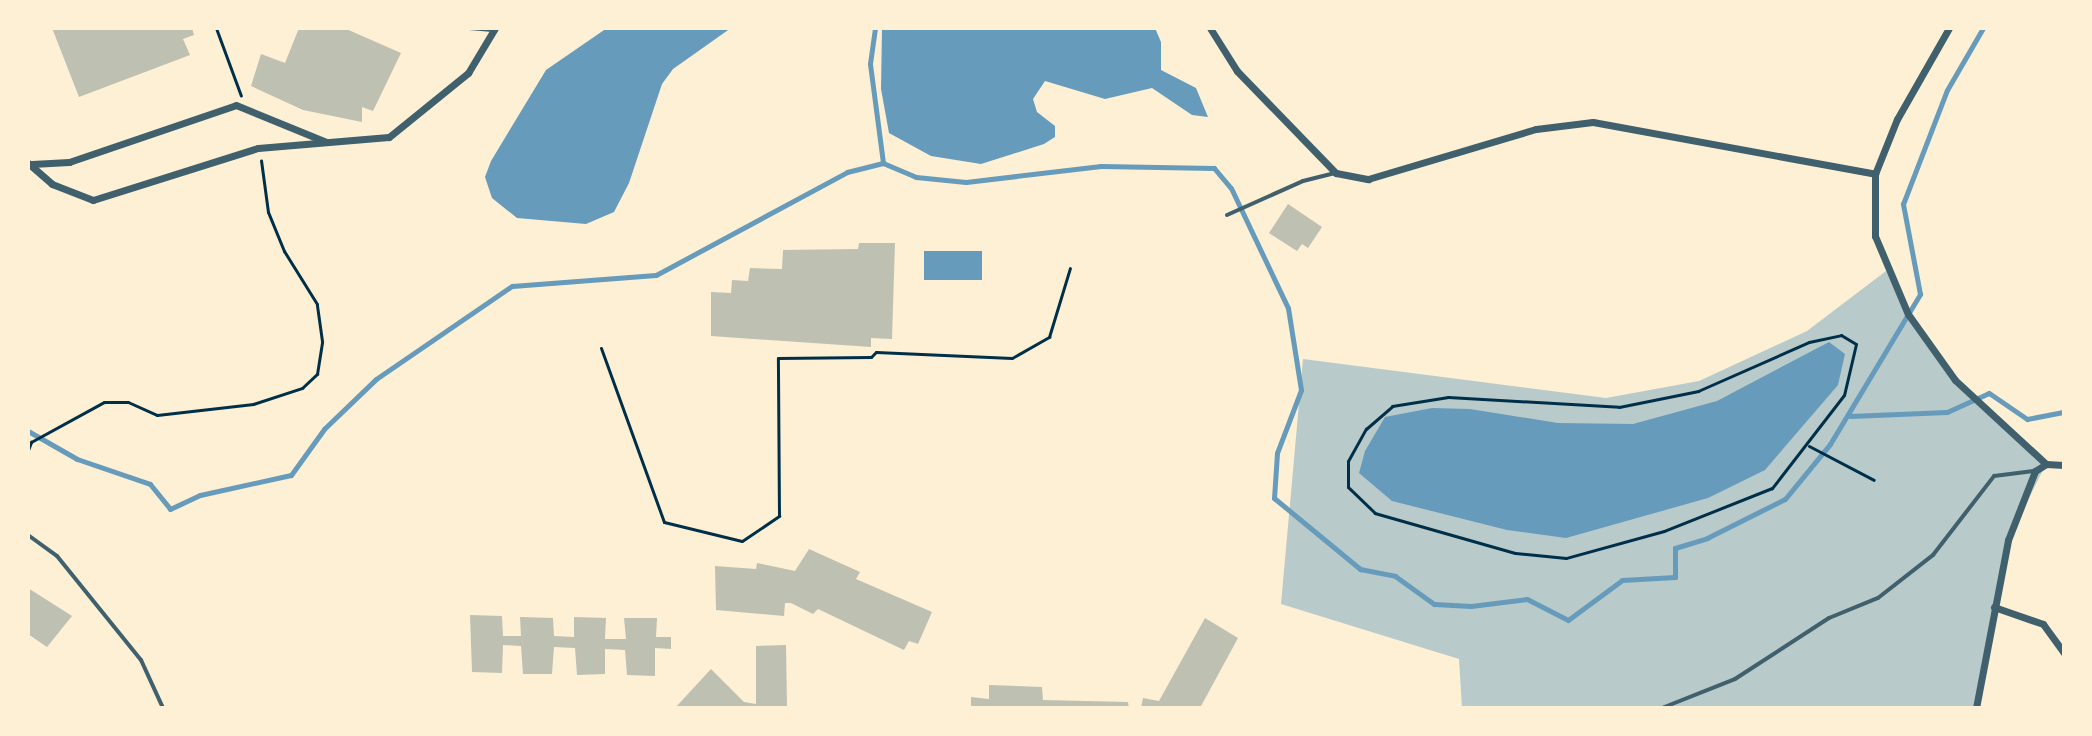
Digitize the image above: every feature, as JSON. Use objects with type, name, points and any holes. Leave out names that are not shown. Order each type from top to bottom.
[{"type":"street","points":[[1210,28],[1237,71],[1336,173],[1368,179],[1536,129],[1593,122],[1654,129],[1875,174]]},
{"type":"street","points":[[1949,28],[1897,119],[1875,174],[1875,236],[1908,314],[1955,380],[2046,464]]},
{"type":"street","points":[[29,164],[52,184],[93,200],[258,148],[389,137],[419,117],[468,73],[493,29]]},
{"type":"street","points":[[29,164],[69,162],[236,105],[332,144]]},
{"type":"street","points":[[1976,708],[2008,540],[2035,471],[2046,464],[2064,465]]},
{"type":"street","points":[[1994,607],[2043,624],[2064,653]]},
{"type":"lane","points":[[469,28],[493,29]]},
{"type":"lane","points":[[1227,215],[1336,173]]},
{"type":"lane","points":[[1662,708],[1735,679],[1829,618],[1878,598],[1933,555],[1994,476],[2035,471]]},
{"type":"lane","points":[[28,535],[57,556],[141,660],[163,708]]},
{"type":"path","points":[[216,28],[246,109]]},
{"type":"path","points":[[28,450],[31,442],[57,431],[104,402],[128,402],[157,415],[253,404],[302,388],[317,374],[322,341],[317,304],[284,251],[268,212],[258,148]]},
{"type":"path","points":[[601,348],[664,522],[742,541],[779,516],[778,358],[871,357],[876,352],[1012,358],[1049,337],[1070,268]]},
{"type":"path","points":[[1841,335],[1856,344],[1855,360],[1844,395],[1809,446],[1772,488],[1664,531],[1566,558],[1515,553],[1375,513],[1348,487],[1348,461],[1366,429],[1392,406],[1448,397],[1619,407],[1698,391],[1809,342],[1841,335]]},
{"type":"path","points":[[1809,446],[1874,480]]},
{"type":"shaded area","points":[[1886,271],[1908,314],[1955,380],[2046,464],[2008,540],[1976,708],[1462,708],[1459,659],[1281,604],[1303,359],[1606,398],[1699,381],[1807,331]]},
{"type":"water","points":[[607,28],[731,28],[673,69],[662,84],[629,183],[614,212],[586,224],[517,218],[492,198],[485,177],[491,161],[546,70]]},
{"type":"water","points":[[882,28],[1155,28],[1161,42],[1161,70],[1196,88],[1208,117],[1192,115],[1152,88],[1105,99],[1045,81],[1033,99],[1037,112],[1055,126],[1055,137],[1044,144],[981,164],[931,156],[889,133],[881,89]]},
{"type":"water","points":[[924,251],[982,251],[982,280],[924,280]]},
{"type":"water","points":[[1829,342],[1845,354],[1838,385],[1765,470],[1708,498],[1566,538],[1507,530],[1392,501],[1359,473],[1365,451],[1385,417],[1432,408],[1470,409],[1558,423],[1633,424],[1717,401]]},
{"type":"building","points":[[52,28],[192,28],[194,35],[183,39],[190,55],[79,97]]},
{"type":"building","points":[[299,28],[344,28],[401,53],[373,111],[362,107],[362,122],[303,110],[251,86],[261,54],[285,63]]},
{"type":"building","points":[[1288,204],[1322,227],[1308,248],[1302,244],[1297,251],[1269,233]]},
{"type":"building","points":[[859,243],[895,243],[892,339],[871,338],[871,347],[711,336],[711,292],[731,293],[732,280],[748,281],[750,268],[782,269],[783,250],[858,249]]},
{"type":"building","points":[[809,549],[860,572],[856,579],[932,612],[918,644],[909,641],[904,650],[818,609],[813,614],[791,603],[785,603],[784,616],[716,610],[715,566],[756,569],[757,563],[795,571]]},
{"type":"building","points":[[28,588],[72,616],[47,647],[28,634]]},
{"type":"building","points":[[470,615],[502,616],[503,636],[521,636],[520,617],[553,618],[554,636],[574,637],[574,617],[606,618],[605,639],[626,639],[624,618],[657,618],[656,637],[671,637],[671,649],[655,648],[655,676],[627,675],[625,650],[605,649],[605,674],[577,675],[575,648],[554,647],[552,674],[523,674],[521,646],[503,645],[502,673],[472,672]]},
{"type":"building","points":[[1205,618],[1238,638],[1200,708],[1141,708],[1143,698],[1159,701]]},
{"type":"building","points":[[786,645],[787,708],[675,708],[711,669],[744,702],[756,704],[756,646]]},
{"type":"building","points":[[989,685],[1042,687],[1043,700],[1128,702],[1129,708],[971,708],[971,697],[989,699]]},
{"type":"waterway","points":[[875,28],[870,64],[883,163]]},
{"type":"waterway","points":[[28,431],[77,459],[150,484],[170,509],[200,495],[291,475],[324,429],[376,379],[512,286],[656,275],[847,172],[883,163],[916,177],[966,182],[1101,166],[1214,168],[1231,188],[1288,308],[1301,390],[1277,453],[1274,498],[1360,569],[1395,576],[1434,604],[1471,606],[1527,599],[1568,620],[1622,580],[1675,577],[1675,548],[1707,538],[1785,499],[1830,444],[1920,294],[1903,204],[1947,90],[1983,28]]},
{"type":"waterway","points":[[1850,416],[1947,412],[1989,393],[2027,419],[2064,412]]}]
